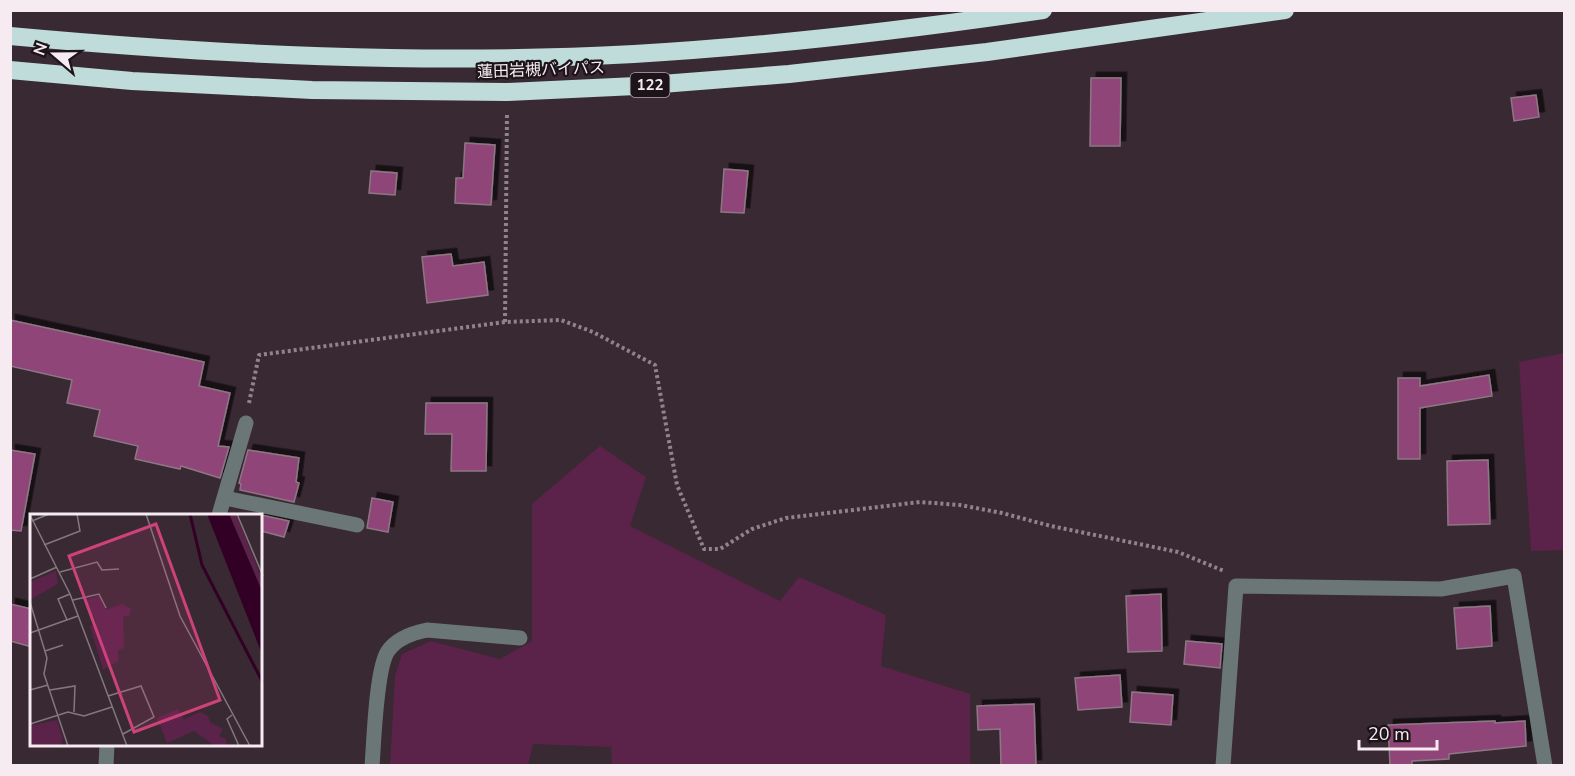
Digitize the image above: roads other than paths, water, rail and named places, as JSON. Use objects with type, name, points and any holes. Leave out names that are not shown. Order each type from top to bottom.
[{"type":"highway","name":"蓮田岩槻バイパス","points":[[10,36],[133,47],[308,57],[507,58],[633,54],[792,43],[1043,10]]},
{"type":"highway","name":"蓮田岩槻バイパス","points":[[10,70],[132,81],[312,90],[507,92],[636,86],[789,74],[987,52],[1285,10]]},
{"type":"street","points":[[219,514],[246,423]]},
{"type":"street","points":[[225,498],[357,525]]},
{"type":"street","points":[[1222,765],[1236,585],[1441,589],[1514,576],[1545,765]]},
{"type":"street","points":[[372,765],[381,668],[387,652],[398,640],[414,632],[427,630],[520,638]]},
{"type":"street","points":[[106,765],[107,746]]}]
